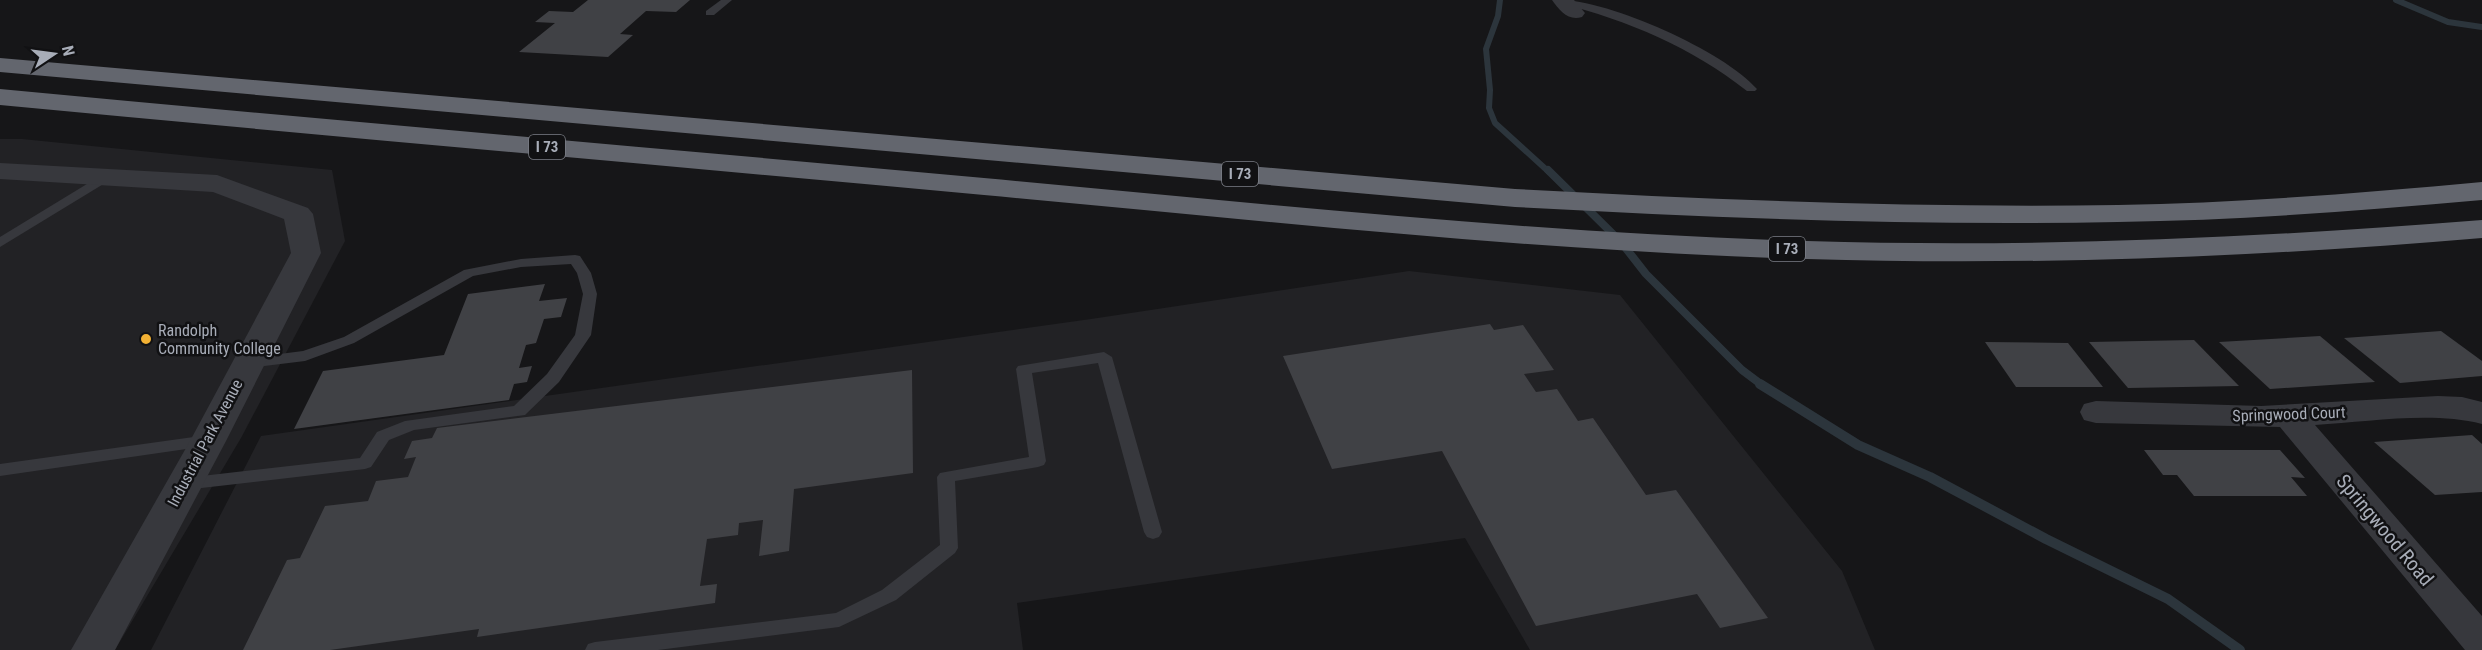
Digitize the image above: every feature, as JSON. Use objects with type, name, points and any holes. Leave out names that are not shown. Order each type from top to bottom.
[{"type":"highway","points":[[0,47],[161,80]]},
{"type":"highway","name":"I 73","points":[[0,65],[1491,196],[1701,209],[1870,214],[2059,215],[2301,207],[2383,202],[2482,191]]},
{"type":"highway","name":"I 73","points":[[0,97],[1389,222],[1708,246],[1956,252],[2088,251],[2253,245],[2482,229]]},
{"type":"highway","points":[[0,113],[168,113]]},
{"type":"street","name":"Industrial Park Avenue","points":[[0,171],[217,184],[298,214],[306,253],[208,441],[93,650]]},
{"type":"street","name":"Springwood Court","points":[[2096,412],[2261,417],[2438,407],[2462,408],[2482,413]]},
{"type":"street","name":"Springwood Road","points":[[2289,416],[2482,644]]},
{"type":"lane","points":[[710,13],[727,0]]},
{"type":"lane","points":[[1567,5],[1601,10],[1658,33],[1714,61],[1751,89]]},
{"type":"lane","points":[[0,243],[105,177]]},
{"type":"lane","points":[[183,484],[365,463],[383,436],[411,425],[519,411],[553,378],[583,335],[590,294],[584,273],[575,259],[521,262],[469,273],[349,340],[305,356],[248,363]]},
{"type":"lane","points":[[595,650],[839,620],[889,595],[949,548],[946,477],[1038,460],[1024,369],[1104,357],[1153,532]]},
{"type":"lane","points":[[0,470],[208,441]]},
{"type":"shaded area","name":"Randolph Community College","points":[[0,139],[22,139],[332,170],[345,241],[241,438],[115,650],[0,650]]},
{"type":"shaded area","points":[[1409,271],[1620,295],[1842,571],[1875,650],[1530,650],[1465,538],[1017,603],[1023,650],[151,650],[261,436],[1091,319]]},
{"type":"building","points":[[588,0],[690,0],[676,12],[646,11],[620,34],[633,35],[608,57],[519,52],[555,23],[535,22],[549,11],[573,12]]},
{"type":"building","points":[[545,284],[539,301],[567,298],[561,317],[544,319],[536,343],[526,345],[519,368],[532,366],[527,382],[514,384],[509,400],[294,429],[323,371],[444,355],[468,294]]},
{"type":"building","points":[[1490,324],[1494,330],[1523,325],[1554,370],[1524,374],[1536,392],[1557,389],[1578,421],[1593,418],[1646,495],[1676,490],[1768,618],[1720,628],[1697,594],[1536,626],[1442,451],[1332,469],[1283,356]]},
{"type":"building","points":[[2441,331],[2482,361],[2482,376],[2400,383],[2344,338]]},
{"type":"building","points":[[2320,336],[2375,382],[2270,389],[2219,342]]},
{"type":"building","points":[[2194,340],[2239,386],[2128,388],[2089,342]]},
{"type":"building","points":[[1985,342],[2068,343],[2103,387],[2016,387]]},
{"type":"building","points":[[912,370],[913,473],[794,489],[789,551],[759,556],[763,520],[739,523],[738,535],[707,539],[700,586],[717,584],[715,603],[477,637],[479,629],[330,650],[243,650],[287,560],[300,558],[325,506],[368,501],[376,481],[408,477],[416,457],[404,459],[412,441],[432,438],[437,428]]},
{"type":"building","points":[[2472,435],[2482,444],[2482,492],[2435,495],[2374,442]]},
{"type":"building","points":[[2144,450],[2280,450],[2305,478],[2291,477],[2307,496],[2194,496],[2177,475],[2163,475]]},
{"type":"waterway","points":[[1500,0],[1498,16],[1486,49],[1490,90],[1489,108],[1495,123],[1549,172]]},
{"type":"waterway","points":[[2396,0],[2448,22],[2482,27]]},
{"type":"waterway","points":[[1548,170],[1621,242],[1646,274],[1742,370],[1762,385]]},
{"type":"waterway","points":[[1760,384],[1858,445],[1930,477],[2046,539],[2168,599],[2240,650]]},
{"type":"place","name":"Randolph Community College","points":[[146,339]]}]
